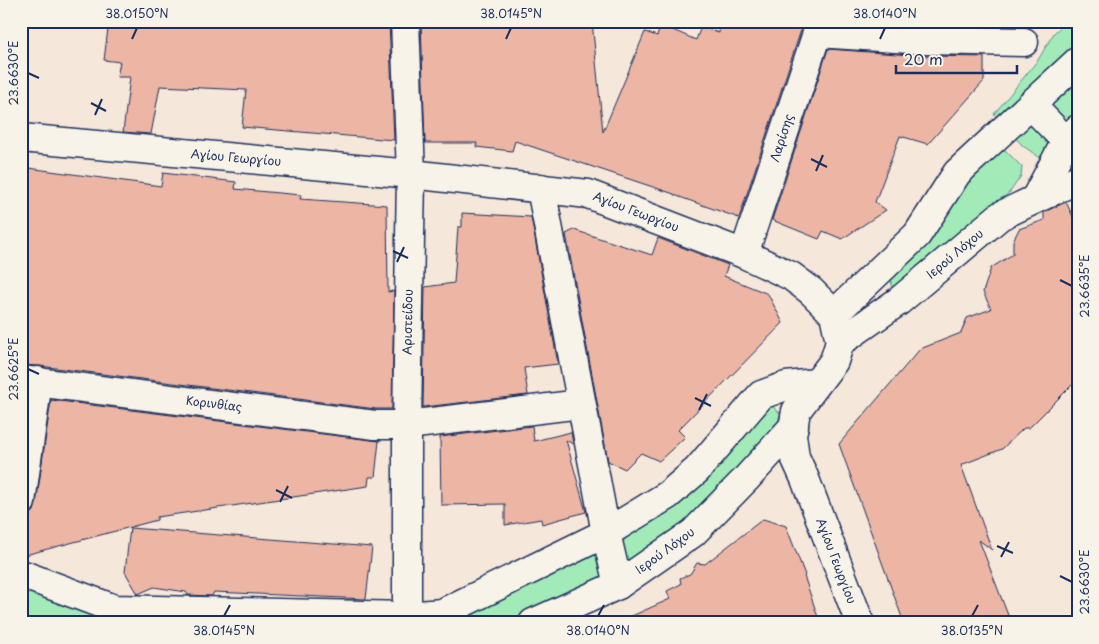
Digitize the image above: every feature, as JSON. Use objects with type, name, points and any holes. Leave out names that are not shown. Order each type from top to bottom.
[{"type":"street","name":"Αριστείδου","points":[[405,21],[411,174],[406,425],[407,619]]},
{"type":"street","points":[[819,27],[926,40],[1024,42]]},
{"type":"street","name":"Λαρίσης","points":[[744,254],[819,27]]},
{"type":"street","points":[[840,342],[834,314],[917,235],[956,173],[1078,61]]},
{"type":"street","points":[[1031,105],[1072,135],[1035,200]]},
{"type":"street","name":"Αγίου Γεωργίου","points":[[21,138],[411,174],[588,194],[744,254],[791,276],[811,291],[834,314]]},
{"type":"street","name":"Ιερού Λόχου","points":[[840,342],[900,301],[1000,216],[1078,179]]},
{"type":"street","points":[[541,188],[606,533],[618,585]]},
{"type":"street","name":"Αγίου Γεωργίου","points":[[840,342],[834,360],[796,412],[792,435],[795,457],[860,623]]},
{"type":"street","points":[[21,502],[30,381]]},
{"type":"street","name":"Κορινθίας","points":[[30,381],[375,425],[406,425],[582,404]]},
{"type":"street","points":[[21,574],[112,616],[407,619],[442,613],[606,533],[668,495],[696,470],[762,395],[786,386],[816,383]]},
{"type":"street","name":"Ιερού Λόχου","points":[[534,623],[618,585],[693,533],[794,426]]},
{"type":"green space","points":[[1067,21],[1078,21],[1078,167],[1064,174],[1023,146],[994,114],[1038,60],[1054,33]]},
{"type":"green space","points":[[997,148],[1004,149],[1022,167],[1021,176],[1010,192],[968,225],[899,290],[892,287],[891,277],[963,180]]},
{"type":"green space","points":[[764,404],[772,406],[780,413],[778,423],[718,501],[630,560],[621,556],[621,544],[630,534]]},
{"type":"green space","points":[[597,551],[603,575],[596,583],[509,623],[459,623],[459,616]]},
{"type":"green space","points":[[21,585],[94,613],[98,623],[21,623]]},
{"type":"building","points":[[109,21],[389,21],[394,140],[242,127],[246,90],[160,86],[151,134],[123,132],[130,77],[117,77],[120,62],[104,60]]},
{"type":"building","points":[[421,21],[592,21],[603,132],[645,32],[657,36],[661,25],[696,40],[701,27],[719,33],[720,21],[804,21],[739,218],[674,194],[515,141],[512,151],[476,147],[477,143],[425,143]]},
{"type":"building","points":[[878,21],[983,21],[983,26],[927,24]]},
{"type":"building","points":[[828,49],[925,56],[984,57],[984,81],[928,144],[900,136],[875,202],[886,210],[842,239],[823,231],[819,239],[772,220]]},
{"type":"building","points":[[21,167],[161,186],[163,173],[236,182],[235,189],[301,195],[300,199],[387,205],[388,292],[394,291],[392,409],[376,409],[21,365]]},
{"type":"building","points":[[1066,202],[1078,227],[1078,379],[1029,428],[1024,428],[1002,449],[961,465],[992,550],[979,540],[1011,623],[904,623],[839,444],[920,349],[961,333],[967,318],[991,309],[983,292],[991,268],[1013,254],[1013,241],[1019,229],[1044,220],[1044,212]]},
{"type":"building","points":[[462,213],[531,217],[558,364],[524,368],[528,395],[423,407],[425,287],[454,283],[458,227],[462,227]]},
{"type":"building","points":[[574,230],[652,255],[658,238],[728,265],[724,276],[768,294],[783,323],[678,430],[685,437],[659,461],[641,453],[625,469],[608,461],[566,234]]},
{"type":"building","points":[[51,400],[379,441],[375,477],[369,477],[368,486],[157,517],[157,520],[25,555],[30,515],[34,511],[36,504]]},
{"type":"building","points":[[532,426],[534,441],[571,432],[573,444],[566,440],[586,512],[542,524],[541,519],[505,525],[505,504],[441,505],[440,437]]},
{"type":"building","points":[[763,519],[786,526],[805,575],[820,623],[616,623],[670,599],[667,591],[681,584],[680,578],[690,574],[697,563],[705,564]]},
{"type":"building","points":[[130,528],[372,547],[366,599],[214,592],[212,596],[188,595],[186,592],[154,587],[138,594],[125,572]]}]
